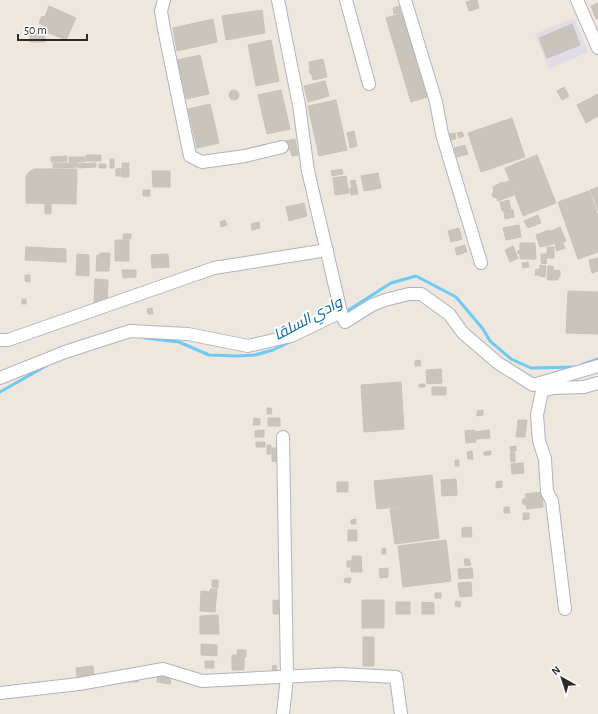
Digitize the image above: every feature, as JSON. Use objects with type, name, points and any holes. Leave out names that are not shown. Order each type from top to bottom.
[{"type":"street","points":[[164,0],[161,11],[164,30],[190,156],[202,162],[245,156],[282,147]]},
{"type":"street","points":[[278,0],[299,105],[306,156],[343,317]]},
{"type":"street","points":[[346,0],[369,84]]},
{"type":"street","points":[[405,0],[436,102],[442,134],[481,263]]},
{"type":"street","points":[[577,0],[598,48]]},
{"type":"street","points":[[0,340],[8,340],[214,268],[327,250]]},
{"type":"street","points":[[0,378],[65,352],[130,331],[188,334],[248,346],[291,336],[385,300],[409,294],[421,294],[449,314],[463,333],[498,362],[533,385],[598,366]]},
{"type":"street","points":[[565,609],[552,501],[547,492],[544,459],[539,441],[537,415],[542,391],[553,388],[584,387],[598,383]]},
{"type":"street","points":[[283,437],[287,677],[283,714]]},
{"type":"street","points":[[0,693],[79,684],[163,669],[202,681],[339,674],[396,677],[401,714]]},
{"type":"shaded area","points":[[574,18],[588,52],[549,69],[535,34]]},
{"type":"building","points":[[477,0],[479,8],[469,11],[466,2]]},
{"type":"building","points":[[598,3],[598,18],[596,19],[591,6]]},
{"type":"building","points":[[49,6],[76,18],[66,40],[42,30],[44,25],[39,23],[42,16],[45,17]]},
{"type":"building","points":[[399,6],[401,12],[394,14],[393,8]]},
{"type":"building","points":[[262,10],[265,33],[226,40],[222,16]]},
{"type":"building","points":[[402,13],[427,97],[411,102],[386,18]]},
{"type":"building","points":[[213,19],[217,42],[177,51],[173,28]]},
{"type":"building","points":[[572,24],[580,45],[547,58],[539,38]]},
{"type":"building","points":[[45,32],[45,42],[30,42],[30,34]]},
{"type":"building","points":[[271,40],[279,81],[256,86],[248,45]]},
{"type":"building","points":[[200,55],[209,94],[186,99],[177,60]]},
{"type":"building","points":[[323,59],[327,77],[313,80],[312,75],[309,72],[309,62]]},
{"type":"building","points":[[325,81],[329,96],[308,102],[304,86]]},
{"type":"building","points":[[564,87],[569,96],[562,100],[557,91]]},
{"type":"building","points":[[234,90],[239,95],[234,100],[229,95]]},
{"type":"building","points":[[281,90],[290,129],[267,134],[258,95]]},
{"type":"building","points":[[598,94],[598,116],[586,123],[577,105]]},
{"type":"building","points":[[336,100],[347,150],[319,156],[308,106]]},
{"type":"building","points":[[210,104],[219,143],[197,148],[188,109]]},
{"type":"building","points":[[512,118],[525,157],[481,172],[468,133]]},
{"type":"building","points":[[354,131],[357,146],[350,148],[347,133]]},
{"type":"building","points":[[462,132],[464,136],[459,138],[457,133]]},
{"type":"building","points":[[455,133],[456,139],[450,140],[449,134]]},
{"type":"building","points":[[295,139],[298,155],[292,156],[290,149],[287,150],[285,141]]},
{"type":"building","points":[[465,145],[468,154],[457,157],[454,148]]},
{"type":"building","points":[[86,155],[101,155],[101,161],[86,161]]},
{"type":"building","points":[[537,155],[556,203],[523,216],[505,168]]},
{"type":"building","points":[[67,156],[67,161],[51,162],[51,157]]},
{"type":"building","points":[[69,157],[85,157],[85,162],[69,162]]},
{"type":"building","points":[[110,159],[114,159],[114,168],[110,168]]},
{"type":"building","points":[[53,163],[78,163],[78,167],[53,168]]},
{"type":"building","points":[[96,163],[96,167],[79,168],[79,164]]},
{"type":"building","points":[[122,163],[129,163],[129,167],[122,167]]},
{"type":"building","points":[[99,164],[106,164],[106,168],[99,168]]},
{"type":"building","points":[[120,168],[120,176],[116,176],[116,169]]},
{"type":"building","points":[[121,168],[129,168],[129,177],[121,177]]},
{"type":"building","points":[[34,169],[77,169],[76,204],[26,203],[26,177],[29,172]]},
{"type":"building","points":[[342,169],[343,174],[332,176],[331,171]]},
{"type":"building","points":[[152,171],[170,171],[170,187],[153,187]]},
{"type":"building","points":[[378,173],[381,188],[364,191],[361,176]]},
{"type":"building","points":[[346,176],[349,193],[335,195],[333,178]]},
{"type":"building","points":[[355,180],[358,194],[351,195],[350,188],[352,188],[350,181]]},
{"type":"building","points":[[509,181],[514,195],[498,201],[497,198],[493,197],[492,195],[494,190],[493,187],[502,182]]},
{"type":"building","points":[[598,187],[598,211],[590,190]]},
{"type":"building","points":[[143,190],[150,190],[150,196],[143,196]]},
{"type":"building","points":[[589,191],[598,216],[598,252],[578,259],[558,202]]},
{"type":"building","points":[[509,200],[511,210],[502,211],[500,202]]},
{"type":"building","points":[[304,203],[307,216],[289,221],[286,207]]},
{"type":"building","points":[[45,204],[51,204],[51,214],[45,214]]},
{"type":"building","points":[[513,210],[514,217],[505,219],[504,211]]},
{"type":"building","points":[[538,215],[541,223],[528,228],[524,221]]},
{"type":"building","points":[[225,220],[227,225],[221,227],[220,222]]},
{"type":"building","points":[[259,222],[260,228],[252,230],[251,224]]},
{"type":"building","points":[[519,225],[521,237],[506,240],[503,228]]},
{"type":"building","points":[[560,227],[566,241],[556,246],[549,232]]},
{"type":"building","points":[[459,228],[462,239],[451,242],[448,231]]},
{"type":"building","points":[[549,230],[553,244],[540,247],[536,235]]},
{"type":"building","points":[[123,234],[131,234],[131,239],[123,239]]},
{"type":"building","points":[[115,240],[129,240],[129,261],[115,261]]},
{"type":"building","points":[[520,243],[535,243],[536,259],[520,259],[520,255],[517,252],[520,249]]},
{"type":"building","points":[[563,244],[565,248],[557,251],[555,247]]},
{"type":"building","points":[[465,245],[467,252],[457,255],[455,248]]},
{"type":"building","points":[[513,246],[518,258],[510,262],[505,250]]},
{"type":"building","points":[[26,247],[66,249],[66,262],[25,260]]},
{"type":"building","points":[[547,247],[554,247],[554,258],[547,258]]},
{"type":"building","points":[[100,253],[110,253],[109,271],[96,271],[97,255],[100,255]]},
{"type":"building","points":[[77,254],[89,255],[89,276],[76,275]]},
{"type":"building","points":[[168,254],[169,267],[152,268],[151,255]]},
{"type":"building","points":[[541,254],[547,254],[546,264],[541,263]]},
{"type":"building","points":[[598,258],[598,271],[592,273],[589,260]]},
{"type":"building","points":[[528,262],[529,267],[523,268],[522,263]]},
{"type":"building","points":[[540,265],[546,266],[545,277],[539,276]]},
{"type":"building","points":[[548,266],[553,266],[553,270],[560,271],[560,277],[558,277],[558,280],[547,280]]},
{"type":"building","points":[[536,269],[539,270],[538,275],[535,275]]},
{"type":"building","points":[[122,270],[136,270],[136,277],[123,278]]},
{"type":"building","points":[[25,275],[30,275],[30,282],[25,281]]},
{"type":"building","points":[[95,279],[108,280],[107,303],[94,303]]},
{"type":"building","points":[[568,291],[598,292],[598,334],[566,333]]},
{"type":"building","points":[[22,299],[26,299],[26,304],[22,304]]},
{"type":"building","points":[[152,308],[153,314],[148,314],[147,309]]},
{"type":"building","points":[[420,360],[421,366],[415,366],[415,361]]},
{"type":"building","points":[[441,369],[442,383],[427,384],[426,370]]},
{"type":"building","points":[[401,382],[404,429],[364,432],[361,385]]},
{"type":"building","points":[[419,384],[425,384],[425,387],[419,387]]},
{"type":"building","points":[[432,387],[446,387],[446,395],[432,395]]},
{"type":"building","points":[[267,408],[271,408],[272,414],[267,414]]},
{"type":"building","points":[[483,410],[483,415],[477,416],[477,411]]},
{"type":"building","points":[[254,418],[260,419],[260,425],[253,425]]},
{"type":"building","points":[[268,418],[280,418],[280,426],[268,426]]},
{"type":"building","points":[[518,420],[527,420],[525,437],[516,437]]},
{"type":"building","points":[[264,430],[264,437],[255,437],[255,431]]},
{"type":"building","points":[[474,430],[475,432],[489,430],[490,438],[476,439],[476,442],[466,443],[465,431]]},
{"type":"building","points":[[256,442],[265,442],[265,447],[256,447]]},
{"type":"building","points":[[267,445],[271,445],[271,454],[267,454]]},
{"type":"building","points":[[516,446],[516,451],[511,452],[510,447]]},
{"type":"building","points":[[272,448],[278,448],[278,462],[272,461]]},
{"type":"building","points":[[472,451],[473,459],[468,459],[467,452]]},
{"type":"building","points":[[491,451],[491,455],[484,455],[484,452]]},
{"type":"building","points":[[510,453],[515,453],[515,462],[511,462]]},
{"type":"building","points":[[455,460],[459,460],[459,466],[455,466]]},
{"type":"building","points":[[523,463],[524,473],[512,474],[511,464]]},
{"type":"building","points":[[432,475],[435,503],[377,509],[374,481]]},
{"type":"building","points":[[456,479],[457,495],[442,496],[441,480]]},
{"type":"building","points":[[502,481],[502,487],[496,488],[496,482]]},
{"type":"building","points":[[337,482],[348,482],[348,492],[337,492]]},
{"type":"building","points":[[542,492],[543,507],[527,509],[526,505],[523,504],[522,501],[526,498],[525,494]]},
{"type":"building","points":[[435,503],[439,538],[395,544],[390,509]]},
{"type":"building","points":[[504,507],[509,507],[510,513],[504,513]]},
{"type":"building","points":[[523,513],[529,513],[529,519],[523,520]]},
{"type":"building","points":[[356,519],[356,524],[351,524],[351,520]]},
{"type":"building","points":[[471,527],[472,537],[462,537],[462,528]]},
{"type":"building","points":[[348,530],[357,530],[357,541],[348,541]]},
{"type":"building","points":[[446,540],[451,581],[403,587],[398,546]]},
{"type":"building","points":[[385,548],[386,554],[382,554],[382,549]]},
{"type":"building","points":[[352,556],[361,556],[362,572],[351,572],[351,567],[347,567],[347,561],[352,561]]},
{"type":"building","points":[[464,559],[469,559],[471,565],[465,566]]},
{"type":"building","points":[[388,568],[388,577],[380,578],[379,569]]},
{"type":"building","points":[[472,568],[473,578],[459,579],[458,569]]},
{"type":"building","points":[[345,578],[351,578],[350,583],[344,582]]},
{"type":"building","points":[[212,580],[218,580],[218,588],[212,587]]},
{"type":"building","points":[[471,582],[472,596],[460,597],[458,583]]},
{"type":"building","points":[[210,589],[217,589],[215,612],[200,611],[201,591],[210,592]]},
{"type":"building","points":[[435,593],[441,593],[441,598],[435,598]]},
{"type":"building","points":[[273,600],[283,601],[284,614],[273,614]]},
{"type":"building","points":[[362,600],[384,600],[384,628],[362,628]]},
{"type":"building","points":[[456,601],[461,602],[460,607],[455,606]]},
{"type":"building","points":[[396,602],[410,602],[410,614],[396,614]]},
{"type":"building","points":[[422,602],[434,603],[434,614],[422,614]]},
{"type":"building","points":[[218,615],[219,634],[200,634],[200,616]]},
{"type":"building","points":[[363,637],[374,637],[374,666],[363,666]]},
{"type":"building","points":[[201,644],[217,645],[217,656],[201,655]]},
{"type":"building","points":[[237,650],[246,650],[246,657],[244,657],[244,670],[232,670],[232,655],[237,655]]},
{"type":"building","points":[[205,661],[214,661],[214,668],[205,668]]},
{"type":"building","points":[[273,665],[277,666],[276,672],[272,671]]},
{"type":"building","points":[[93,666],[94,675],[77,677],[76,668]]},
{"type":"building","points":[[158,675],[171,678],[170,684],[157,682]]},
{"type":"building","points":[[128,677],[138,677],[138,682],[128,682]]},
{"type":"waterway","name":"وادي السلقا","points":[[344,313],[391,283],[416,276],[456,297],[483,329],[490,341],[511,359],[531,368],[576,367]]},
{"type":"waterway","name":"وادي السلقا","points":[[145,338],[179,342],[209,355],[238,356],[255,355],[273,350],[292,341]]},
{"type":"waterway","name":"وادي السلقا","points":[[581,365],[598,359]]},
{"type":"waterway","name":"وادي السلقا","points":[[0,392],[46,366]]}]
